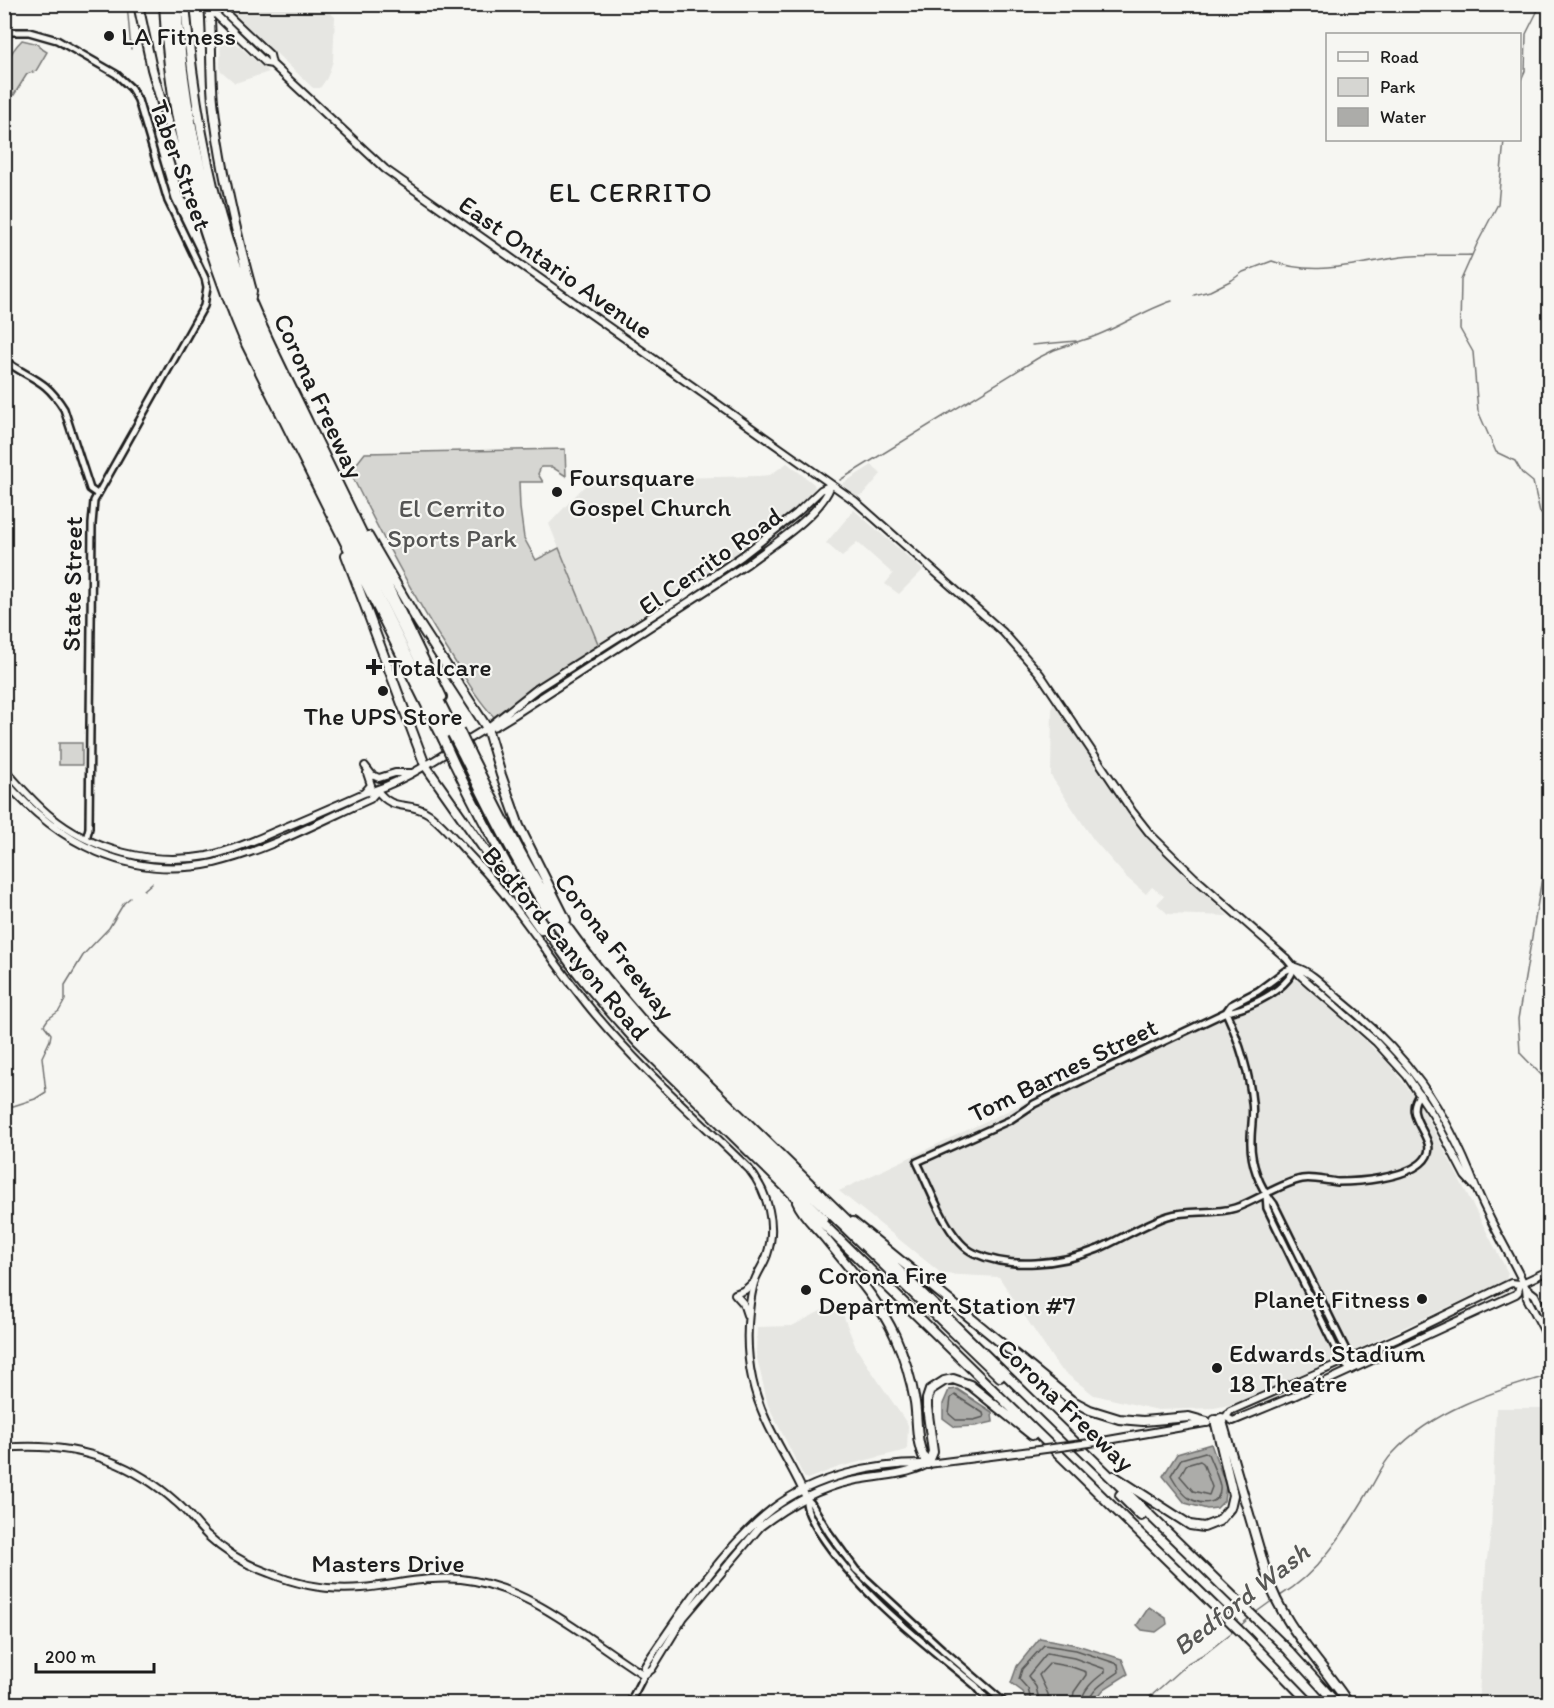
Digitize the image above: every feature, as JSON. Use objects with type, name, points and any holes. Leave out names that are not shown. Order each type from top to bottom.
[{"type":"highway","points":[[138,4],[147,50],[187,190],[196,207]]},
{"type":"highway","name":"Corona Freeway","points":[[164,4],[168,65],[174,109],[196,207],[246,344],[411,676],[451,734],[463,757],[486,828],[526,898],[563,953],[609,1011],[639,1044],[1245,1635],[1311,1704]]},
{"type":"highway","points":[[170,4],[174,64],[190,153],[204,210],[221,263],[261,359],[377,593],[451,734]]},
{"type":"highway","points":[[177,4],[182,66],[191,125],[208,198],[235,281],[273,364],[433,691],[451,734]]},
{"type":"highway","name":"Corona Freeway","points":[[185,4],[193,82],[203,145],[220,216],[251,301],[336,480],[451,734],[570,930],[640,1018],[1288,1650],[1337,1704]]},
{"type":"highway","points":[[210,6],[215,115],[222,166],[237,237],[252,291],[251,301]]},
{"type":"highway","points":[[336,480],[418,622],[487,728],[519,826],[570,930]]},
{"type":"highway","points":[[317,488],[349,562],[426,765],[552,946],[563,953]]},
{"type":"highway","points":[[377,593],[411,676]]},
{"type":"highway","points":[[463,757],[519,873],[569,950],[606,997],[639,1035],[865,1259],[898,1298]]},
{"type":"highway","points":[[463,757],[505,840],[543,903],[584,961],[635,1023],[1192,1565],[1216,1582]]},
{"type":"highway","points":[[815,1190],[1071,1400],[1090,1410],[1119,1419],[1151,1420],[1189,1417],[1217,1419]]},
{"type":"highway","points":[[795,1198],[801,1211],[878,1305],[894,1335],[905,1360],[914,1400],[921,1455],[928,1464],[933,1452],[927,1399],[930,1390],[938,1384],[953,1379],[969,1384],[1085,1480]]},
{"type":"highway","points":[[1086,1454],[1110,1474],[1168,1513],[1190,1526],[1204,1527],[1225,1516],[1230,1508],[1233,1495],[1217,1419]]},
{"type":"highway","points":[[1217,1419],[1270,1584],[1295,1632],[1349,1704]]},
{"type":"main road","name":"East Ontario Avenue","points":[[210,6],[266,63],[272,64],[385,169],[866,510],[1018,647],[1040,674],[1132,811],[1150,834],[1294,967]]},
{"type":"main road","name":"East Ontario Avenue","points":[[210,6],[270,55],[272,64]]},
{"type":"main road","points":[[239,36],[252,44],[257,43]]},
{"type":"main road","name":"El Cerrito Road","points":[[377,790],[412,773],[487,728],[538,688],[682,597],[742,556],[790,519],[821,490],[831,485]]},
{"type":"main road","points":[[364,793],[371,785],[365,766],[372,775],[379,778],[395,772],[412,773]]},
{"type":"main road","points":[[4,769],[33,801],[63,825],[86,839],[143,856],[175,858],[207,856],[240,847],[364,793],[377,790]]},
{"type":"main road","points":[[4,774],[26,799],[27,806]]},
{"type":"main road","points":[[4,780],[27,806],[66,837],[98,853],[139,864],[176,867],[213,863],[241,855],[370,799],[377,790]]},
{"type":"main road","name":"Bedford Canyon Road","points":[[377,790],[389,803],[421,810],[437,822],[499,888],[595,1014],[756,1178],[766,1198],[771,1232],[767,1256],[755,1281],[749,1319],[748,1357],[760,1405],[806,1498]]},
{"type":"main road","points":[[27,806],[34,806],[54,822],[63,825]]},
{"type":"main road","points":[[1294,967],[1301,976],[1381,1047],[1407,1076],[1433,1115],[1465,1176],[1476,1188]]},
{"type":"main road","points":[[1294,967],[1306,970],[1358,1014],[1393,1048],[1427,1090],[1468,1164],[1476,1188],[1550,1342]]},
{"type":"main road","points":[[1420,1094],[1426,1095],[1441,1114]]},
{"type":"main road","points":[[644,1675],[650,1658],[678,1615],[717,1566],[771,1510],[802,1490],[847,1473],[912,1463],[928,1464],[1097,1442],[1217,1419],[1233,1421],[1516,1294],[1523,1285],[1550,1270]]},
{"type":"main road","points":[[749,1319],[735,1294],[745,1290],[755,1281]]},
{"type":"main road","points":[[1217,1419],[1230,1411],[1404,1335],[1511,1284],[1523,1285],[1535,1295],[1550,1325]]},
{"type":"main road","name":"Masters Drive","points":[[4,1448],[51,1446],[93,1454],[141,1475],[178,1503],[219,1546],[268,1573],[299,1583],[345,1588],[439,1579],[462,1580],[500,1587],[548,1610],[644,1675]]},
{"type":"main road","points":[[644,1675],[651,1669],[684,1617],[760,1527],[806,1498],[838,1485],[915,1470],[928,1464]]},
{"type":"street","name":"Taber Street","points":[[4,32],[29,32],[51,38],[107,68],[131,88],[138,100],[168,201],[205,278],[207,287]]},
{"type":"street","name":"State Street","points":[[86,839],[89,833],[90,813],[92,524],[97,494],[204,306],[207,287]]},
{"type":"street","points":[[4,360],[38,380],[57,398],[64,409],[90,489],[97,494]]},
{"type":"street","name":"Tom Barnes Street","points":[[1266,1195],[1231,1209],[1186,1212],[1168,1216],[1098,1249],[1076,1256],[1041,1262],[1004,1261],[973,1253],[956,1240],[917,1162],[1010,1120],[1034,1104],[1090,1076],[1226,1012],[1235,1011],[1279,987],[1290,978],[1294,967]]},
{"type":"street","points":[[1226,1012],[1244,1060],[1253,1110],[1251,1153],[1255,1168],[1266,1195],[1275,1206],[1350,1359],[1351,1370]]},
{"type":"street","points":[[1266,1195],[1301,1179],[1360,1181],[1393,1175],[1420,1164],[1427,1154],[1428,1144],[1412,1109],[1414,1101],[1420,1094]]},
{"type":"street","points":[[1266,1195],[1266,1208],[1342,1362],[1351,1370]]},
{"type":"street","name":"Bedford Canyon Road","points":[[806,1498],[856,1570],[1006,1704]]},
{"type":"street","name":"Bedford Canyon Road","points":[[806,1498],[805,1504],[814,1523],[834,1554],[858,1583],[976,1686],[991,1704]]},
{"type":"street","points":[[629,1704],[644,1675]]},
{"type":"shaded area","points":[[225,5],[322,5],[335,17],[333,61],[327,78],[320,88],[313,88]]},
{"type":"shaded area","points":[[221,35],[229,35],[269,72],[235,83],[220,70]]},
{"type":"shaded area","points":[[787,463],[814,484],[815,488],[803,502],[742,551],[598,644],[549,524],[590,480],[770,475]]},
{"type":"shaded area","points":[[872,465],[881,474],[863,495],[856,496],[842,484]]},
{"type":"shaded area","points":[[854,510],[923,570],[899,594],[885,584],[893,574],[857,542],[842,557],[826,543]]},
{"type":"shaded area","points":[[1056,703],[1141,831],[1228,916],[1168,914],[1157,904],[1164,896],[1152,887],[1146,894],[1126,877],[1093,839],[1051,776],[1052,705]]},
{"type":"shaded area","points":[[1280,971],[1303,984],[1365,1040],[1388,1063],[1421,1105],[1508,1273],[1506,1280],[1244,1402],[1214,1408],[1158,1410],[1094,1395],[1059,1368],[999,1277],[942,1274],[839,1191],[1217,1011],[1234,999],[1263,985]]},
{"type":"shaded area","points":[[838,1302],[856,1348],[908,1425],[907,1450],[839,1467],[807,1479],[768,1405],[756,1354],[757,1327],[792,1326]]},
{"type":"shaded area","points":[[1496,1408],[1549,1408],[1549,1703],[1502,1703],[1479,1698],[1486,1565],[1491,1532]]},
{"type":"green space","points":[[22,40],[39,44],[39,47],[47,52],[36,71],[27,74],[14,95],[5,90],[6,69],[9,57]]},
{"type":"green space","name":"El Cerrito Sports Park","points":[[565,449],[566,476],[552,467],[541,467],[538,474],[543,482],[519,482],[524,538],[536,560],[559,548],[599,646],[563,668],[541,689],[494,717],[469,684],[421,606],[350,472],[365,453]]},
{"type":"green space","points":[[59,743],[82,743],[82,765],[59,765]]},
{"type":"water","points":[[957,1389],[992,1412],[993,1422],[955,1427],[943,1418],[943,1404],[949,1390]]},
{"type":"water","points":[[1211,1444],[1226,1486],[1224,1501],[1217,1508],[1207,1509],[1185,1503],[1163,1476],[1177,1454]]},
{"type":"water","points":[[1149,1607],[1166,1618],[1167,1624],[1156,1632],[1142,1630],[1137,1625]]},
{"type":"water","points":[[1040,1638],[1077,1645],[1122,1659],[1128,1674],[1104,1689],[1093,1703],[1027,1703],[1023,1692],[1011,1683],[1017,1666]]},
{"type":"waterway","points":[[127,4],[131,49]]},
{"type":"waterway","points":[[1521,80],[1525,71],[1526,34],[1541,4]]},
{"type":"waterway","points":[[1504,141],[1498,204],[1461,280],[1460,329],[1473,352],[1478,411],[1496,452],[1515,461],[1522,473],[1533,482],[1540,512],[1550,518]]},
{"type":"waterway","points":[[1194,295],[1210,291],[1243,272],[1272,261],[1288,266],[1320,268],[1410,256],[1471,255]]},
{"type":"waterway","points":[[1084,340],[1172,301]]},
{"type":"waterway","points":[[840,480],[1038,358],[1083,340]]},
{"type":"waterway","points":[[1032,345],[1076,341]]},
{"type":"waterway","points":[[1550,831],[1518,1019],[1520,1053],[1550,1084]]},
{"type":"waterway","points":[[144,890],[152,883]]},
{"type":"waterway","points":[[4,1109],[35,1099],[46,1092],[42,1057],[51,1034],[44,1025],[59,1011],[65,1000],[65,985],[84,954],[109,928],[124,903],[130,898]]},
{"type":"waterway","name":"Bedford Wash","points":[[1280,1596],[1295,1586],[1320,1562],[1351,1520],[1386,1462],[1408,1439],[1426,1425],[1465,1404],[1550,1375]]},
{"type":"waterway","name":"Bedford Wash","points":[[1255,1613],[1273,1600]]},
{"type":"waterway","name":"Bedford Wash","points":[[1239,1627],[1249,1618]]},
{"type":"waterway","name":"Bedford Wash","points":[[1142,1704],[1188,1663],[1206,1653],[1235,1630]]},
{"type":"place","name":"LA Fitness","points":[[109,36]]},
{"type":"place","name":"Foursquare Gospel Church","points":[[557,492]]},
{"type":"place","name":"Totalcare","points":[[374,667]]},
{"type":"place","name":"The UPS Store","points":[[383,691]]},
{"type":"place","name":"Corona Fire Department Station #7","points":[[806,1290]]},
{"type":"place","name":"Planet Fitness","points":[[1422,1299]]},
{"type":"place","name":"Edwards Stadium 18 Theatre","points":[[1217,1368]]},
{"type":"district","name":"EL CERRITO","points":[[631,192]]}]
